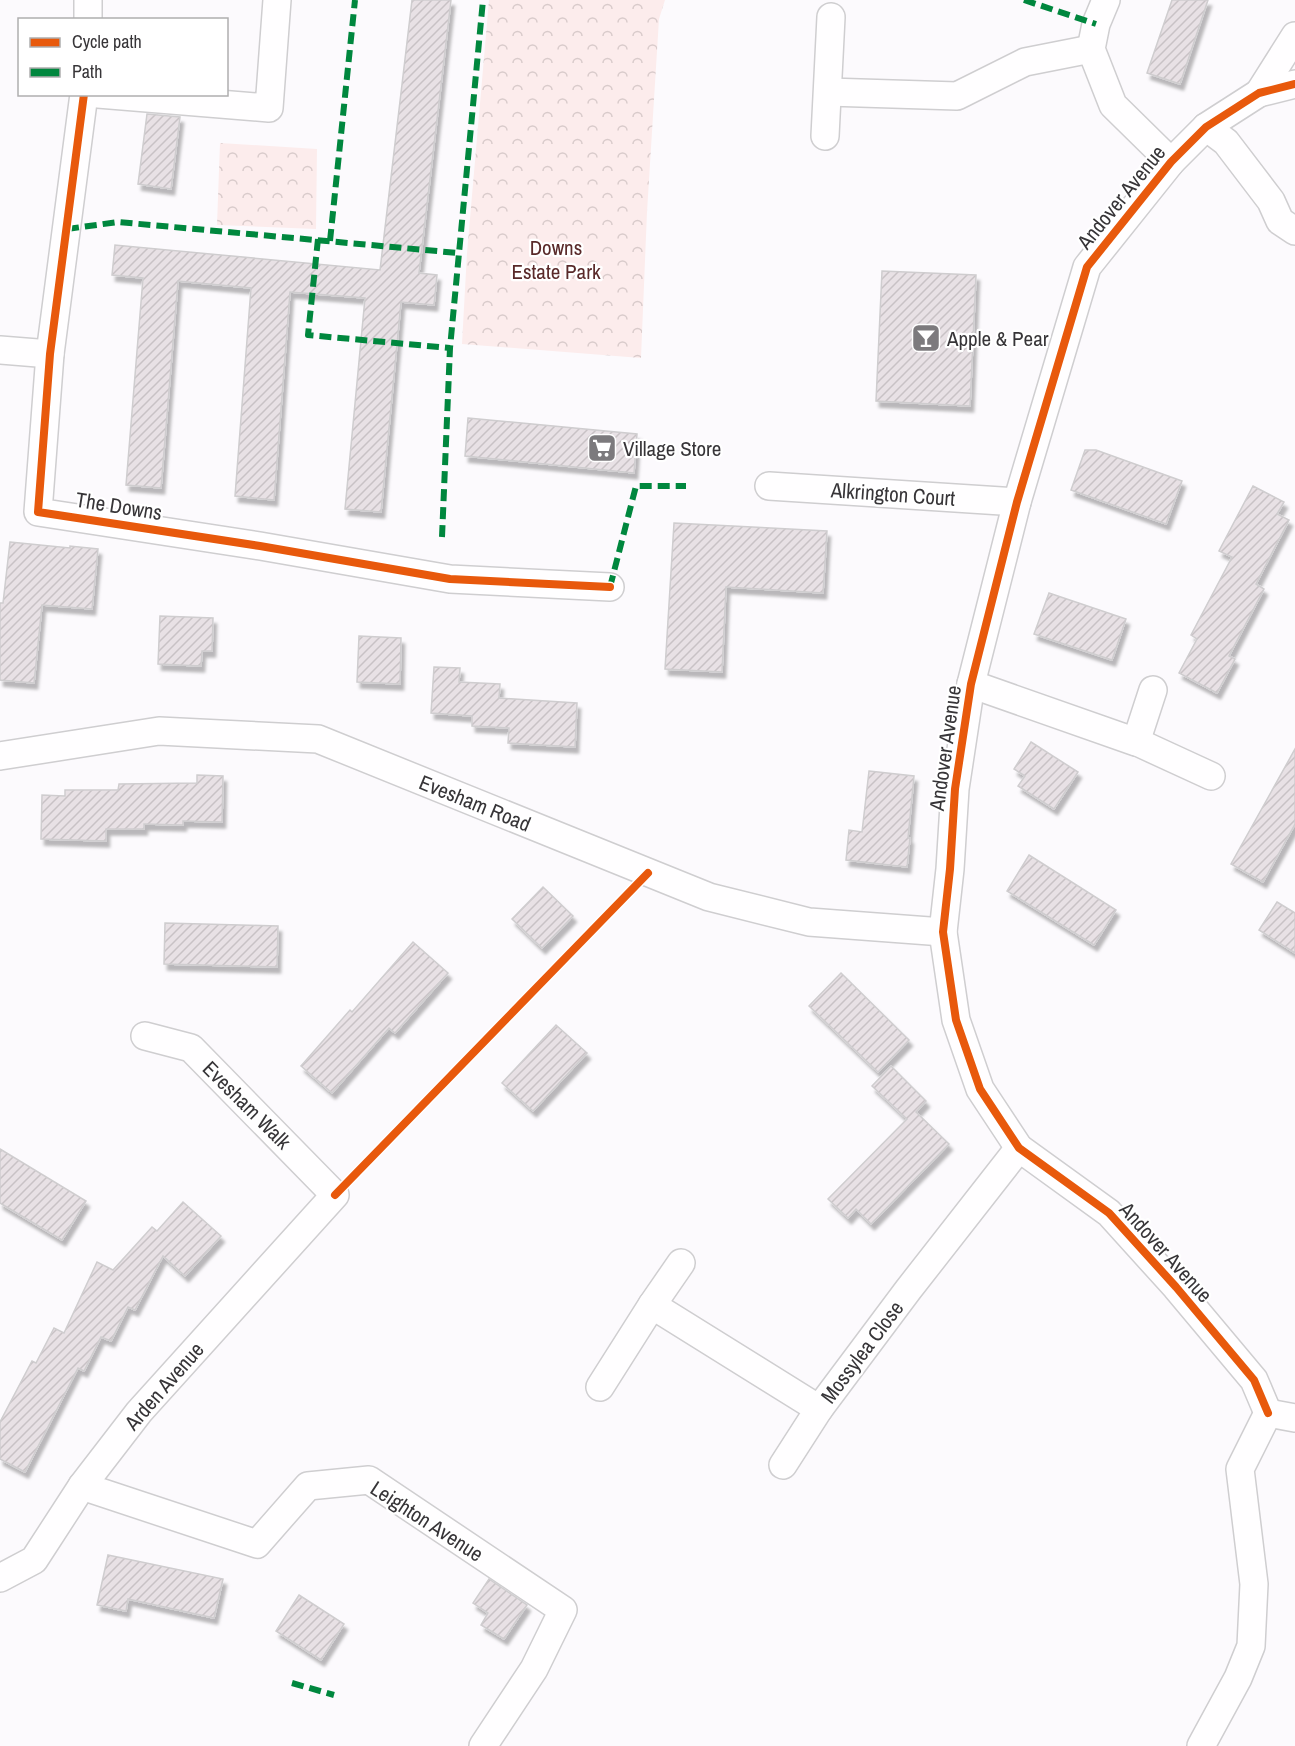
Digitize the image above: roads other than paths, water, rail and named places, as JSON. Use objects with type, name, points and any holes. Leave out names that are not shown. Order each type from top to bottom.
[{"type":"street","points":[[88,0],[88,18]]},
{"type":"street","points":[[122,96],[269,108],[277,0]]},
{"type":"street","points":[[1106,0],[1096,24],[1091,49],[1113,105],[1171,162]]},
{"type":"street","points":[[825,136],[831,17]]},
{"type":"street","name":"Andover Avenue","points":[[1259,93],[1295,36]]},
{"type":"street","points":[[828,92],[957,96],[1025,62],[1091,49]]},
{"type":"street","name":"Andover Avenue","points":[[1268,1413],[1254,1380],[1176,1287],[1108,1213],[1019,1148],[980,1089],[956,1020],[943,932],[955,789],[971,684],[1017,502],[1087,267],[1171,162],[1206,127],[1259,93],[1295,84]]},
{"type":"street","name":"The Downs","points":[[84,96],[50,354],[38,512],[260,546],[450,579],[610,587]]},
{"type":"street","points":[[1206,127],[1226,142],[1271,201],[1280,221],[1295,231]]},
{"type":"street","points":[[0,350],[50,354]]},
{"type":"street","name":"Alkrington Court","points":[[770,486],[1017,502]]},
{"type":"street","points":[[971,684],[1135,741],[1211,776]]},
{"type":"street","points":[[1135,741],[1153,690]]},
{"type":"street","name":"Evesham Road","points":[[0,756],[159,731],[318,740],[709,897],[809,922],[943,932]]},
{"type":"street","name":"Evesham Walk","points":[[145,1036],[191,1048],[335,1195]]},
{"type":"street","name":"Mossylea Close","points":[[652,1305],[819,1409],[1019,1148]]},
{"type":"street","name":"Arden Avenue","points":[[0,1578],[34,1560],[82,1486],[139,1412],[335,1195]]},
{"type":"street","points":[[600,1387],[681,1263]]},
{"type":"street","points":[[783,1465],[819,1409]]},
{"type":"street","points":[[1201,1746],[1238,1678],[1251,1646],[1254,1584],[1240,1469],[1268,1413],[1295,1418]]},
{"type":"street","name":"Leighton Avenue","points":[[82,1486],[257,1544],[308,1486],[369,1480],[563,1611],[534,1669],[483,1746]]},
{"type":"place","name":"Apple & Pear","points":[[926,338]]},
{"type":"place","name":"Village Store","points":[[602,448]]},
{"type":"park label","name":"Downs Estate Park","points":[[556,259]]}]
